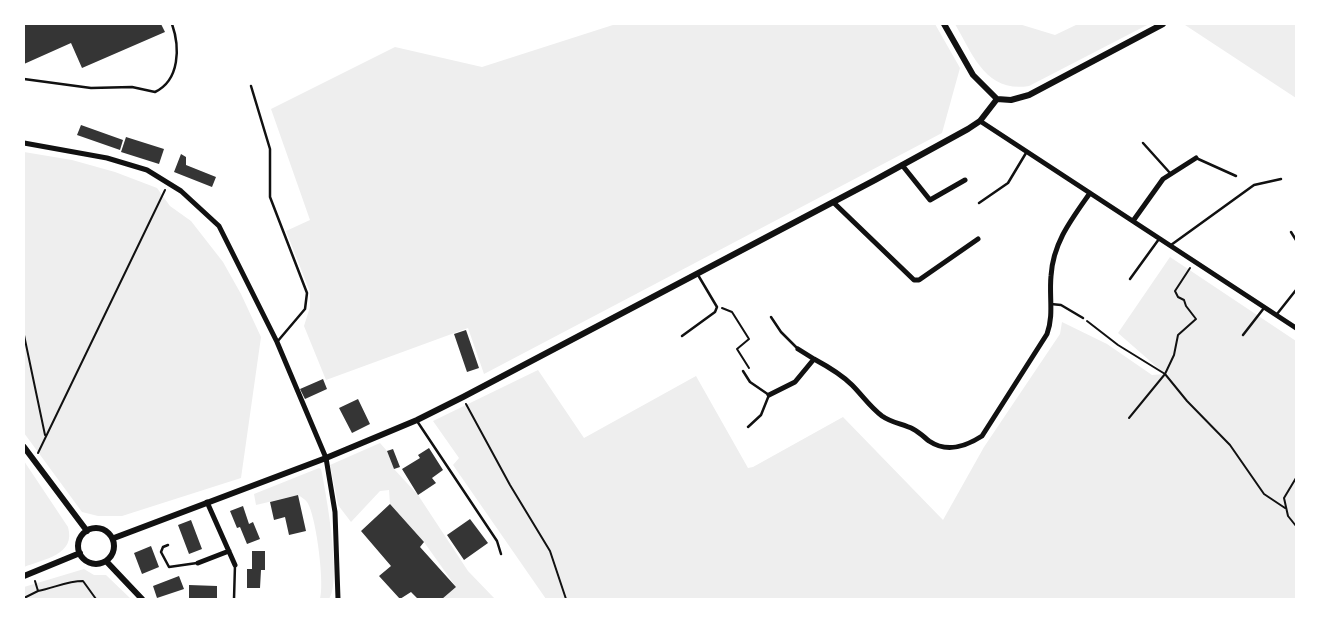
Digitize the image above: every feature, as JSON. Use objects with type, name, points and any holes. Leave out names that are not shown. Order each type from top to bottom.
[{"type":"street","points":[[944,24],[973,75],[997,99],[1011,100],[1029,95],[1163,24]]},
{"type":"street","points":[[114,538],[326,458],[417,420],[902,165],[980,122],[997,99]]},
{"type":"street","points":[[980,122],[1296,328]]},
{"type":"street","points":[[24,143],[107,158],[147,170],[181,191],[218,226],[277,342],[326,458],[335,512],[338,599]]},
{"type":"street","points":[[1133,221],[1163,179],[1196,158]]},
{"type":"street","points":[[902,165],[930,200],[965,180]]},
{"type":"street","points":[[798,349],[852,385],[882,416],[896,424],[913,429],[931,442],[944,448],[959,447],[971,443],[982,436],[1048,334],[1052,321],[1050,278],[1054,252],[1064,231],[1090,193]]},
{"type":"street","points":[[832,202],[914,280],[919,280],[978,239]]},
{"type":"street","points":[[769,395],[795,382],[814,359]]},
{"type":"street","points":[[24,447],[87,530]]},
{"type":"street","points":[[208,502],[235,565]]},
{"type":"street","points":[[99,528],[114,538],[114,549],[106,561],[100,564],[90,563],[80,553],[79,540],[87,530],[99,528]]},
{"type":"street","points":[[198,563],[229,551]]},
{"type":"street","points":[[24,576],[80,553]]},
{"type":"street","points":[[106,561],[142,599]]},
{"type":"lane","points":[[24,79],[91,88],[132,87],[155,92],[170,82],[176,67],[176,41],[172,24]]},
{"type":"lane","points":[[251,86],[270,149],[270,198],[307,293],[305,309],[277,342]]},
{"type":"lane","points":[[1143,143],[1171,174]]},
{"type":"lane","points":[[978,203],[1008,183],[1027,152]]},
{"type":"lane","points":[[1196,158],[1236,176]]},
{"type":"lane","points":[[1170,246],[1254,186],[1281,179]]},
{"type":"lane","points":[[1291,232],[1296,240]]},
{"type":"lane","points":[[1130,279],[1159,239]]},
{"type":"lane","points":[[682,336],[715,312],[717,307],[697,273]]},
{"type":"lane","points":[[1276,315],[1296,290]]},
{"type":"lane","points":[[1051,304],[1062,305],[1083,318]]},
{"type":"lane","points":[[1243,335],[1265,307]]},
{"type":"lane","points":[[771,317],[780,332],[798,349]]},
{"type":"lane","points":[[742,371],[750,382],[769,395],[761,415],[748,427]]},
{"type":"lane","points":[[417,420],[497,541],[501,554]]},
{"type":"lane","points":[[168,545],[163,547],[161,552],[170,567],[198,563]]},
{"type":"lane","points":[[234,599],[235,565]]},
{"type":"path","points":[[35,462],[45,435],[168,183]]},
{"type":"path","points":[[1129,418],[1165,374],[1174,355],[1178,335],[1196,319],[1186,306],[1184,300],[1175,291],[1194,261]]},
{"type":"path","points":[[717,307],[732,312],[748,339],[737,349],[749,368],[742,371]]},
{"type":"path","points":[[1083,318],[1118,345],[1165,374],[1187,401],[1230,445],[1264,494],[1286,508]]},
{"type":"path","points":[[24,335],[45,435]]},
{"type":"path","points":[[463,397],[510,485],[550,551],[566,599]]},
{"type":"path","points":[[1295,523],[1288,516],[1284,498],[1296,478]]},
{"type":"path","points":[[32,572],[38,591]]},
{"type":"path","points":[[24,598],[38,591],[56,588],[70,581],[83,581],[96,599]]},
{"type":"shaded area","points":[[616,24],[935,24],[960,68],[942,133],[484,374],[468,328],[326,380],[304,326],[310,307],[310,292],[286,231],[310,220],[271,109],[395,47],[482,67]]},
{"type":"shaded area","points":[[955,24],[1019,24],[1055,35],[1078,24],[1149,24],[1029,86],[1014,87],[1002,84],[991,78],[975,59]]},
{"type":"shaded area","points":[[1296,24],[1296,98],[1185,25]]},
{"type":"shaded area","points":[[24,152],[72,160],[115,172],[157,188],[170,206],[191,221],[223,262],[241,294],[261,337],[241,478],[122,516],[98,516],[82,512],[24,433]]},
{"type":"shaded area","points":[[1170,257],[1296,341],[1296,599],[546,599],[453,465],[459,458],[433,421],[538,370],[584,438],[696,376],[748,468],[843,417],[943,520],[984,447],[1060,334],[1062,322],[1107,344],[1152,375],[1165,374],[1118,333]]},
{"type":"shaded area","points":[[380,443],[387,451],[394,469],[418,495],[468,571],[495,599],[442,599],[456,587],[424,542],[390,504],[389,490],[380,491],[351,522],[338,505],[330,465]]},
{"type":"shaded area","points":[[24,461],[68,527],[69,536],[63,550],[49,558],[24,567]]},
{"type":"shaded area","points":[[319,468],[321,469],[326,497],[334,556],[333,589],[329,599],[320,599],[319,550],[314,520],[307,502],[298,495],[256,505],[254,494]]},
{"type":"shaded area","points":[[84,569],[94,575],[106,575],[131,599],[24,599],[24,587]]},
{"type":"building","points":[[24,24],[161,24],[165,32],[82,68],[71,43],[24,64]]},
{"type":"building","points":[[81,125],[123,140],[120,150],[77,135]]},
{"type":"building","points":[[126,137],[164,149],[159,164],[121,152]]},
{"type":"building","points":[[181,154],[186,157],[186,165],[216,177],[212,187],[174,172]]},
{"type":"building","points":[[466,330],[479,368],[467,372],[454,334]]},
{"type":"building","points":[[323,379],[327,389],[305,399],[300,389]]},
{"type":"building","points":[[358,399],[370,424],[352,433],[339,408]]},
{"type":"building","points":[[429,448],[443,470],[432,478],[436,483],[418,495],[402,469],[420,458],[418,455]]},
{"type":"building","points":[[393,449],[400,467],[394,469],[387,451]]},
{"type":"building","points":[[298,495],[306,531],[289,535],[285,517],[274,520],[270,502]]},
{"type":"building","points":[[390,504],[424,542],[420,547],[456,587],[442,599],[418,599],[411,592],[400,599],[379,576],[391,566],[361,531]]},
{"type":"building","points":[[243,506],[249,524],[253,522],[260,539],[247,544],[240,527],[237,528],[230,511]]},
{"type":"building","points":[[470,519],[488,543],[464,560],[447,535]]},
{"type":"building","points":[[191,520],[202,549],[189,554],[178,525]]},
{"type":"building","points":[[151,546],[159,567],[142,574],[134,553]]},
{"type":"building","points":[[252,551],[265,551],[265,570],[261,570],[260,588],[247,588],[247,569],[252,569]]},
{"type":"building","points":[[179,576],[184,589],[157,598],[153,586]]},
{"type":"building","points":[[189,585],[217,586],[217,599],[189,598]]}]
